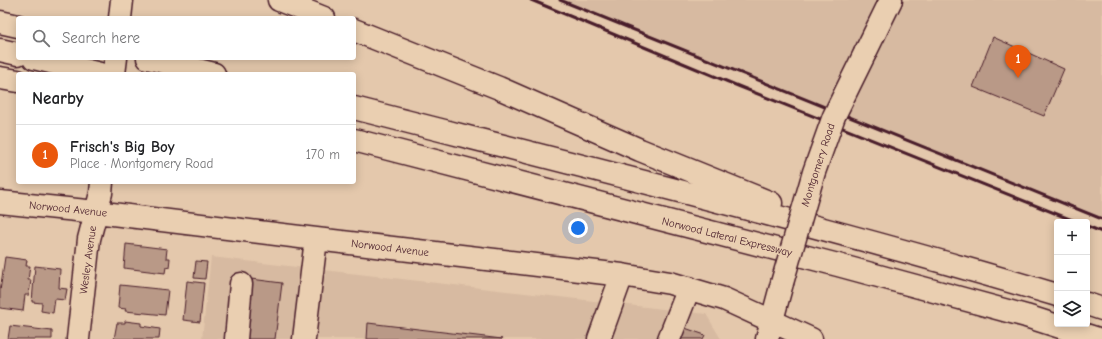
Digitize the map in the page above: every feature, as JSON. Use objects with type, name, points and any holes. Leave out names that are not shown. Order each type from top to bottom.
[{"type":"main road","points":[[279,0],[319,16]]},
{"type":"main road","name":"Montgomery Road","points":[[770,330],[814,172],[834,116],[891,0]]},
{"type":"main road","points":[[0,22],[16,26]]},
{"type":"main road","points":[[356,31],[499,88],[640,150],[852,237]]},
{"type":"main road","points":[[0,50],[16,54]]},
{"type":"main road","points":[[42,60],[92,72]]},
{"type":"main road","points":[[114,72],[116,60]]},
{"type":"main road","points":[[156,60],[206,72]]},
{"type":"main road","points":[[0,78],[16,81]]},
{"type":"main road","points":[[356,109],[740,207],[941,261],[1054,294]]},
{"type":"main road","name":"Norwood Lateral Expressway","points":[[356,141],[838,265],[1026,316],[1098,339]]},
{"type":"main road","name":"Wesley Avenue","points":[[78,339],[89,239],[101,193],[102,184]]},
{"type":"main road","name":"Norwood Avenue","points":[[0,202],[96,212],[622,275],[670,283],[724,299],[770,330],[811,339]]},
{"type":"main road","points":[[304,339],[316,239]]},
{"type":"main road","points":[[599,339],[622,275]]},
{"type":"main road","points":[[236,339],[241,284]]},
{"type":"main road","points":[[669,339],[688,288]]},
{"type":"main road","points":[[1090,305],[1102,309]]},
{"type":"shaded area","points":[[560,0],[1102,0],[1102,219],[681,49]]},
{"type":"shaded area","points":[[211,257],[706,314],[721,339],[202,339]]},
{"type":"building","points":[[993,37],[1064,69],[1044,116],[973,87]]},
{"type":"building","points":[[126,244],[167,249],[166,258],[170,258],[169,268],[166,267],[165,273],[124,268]]},
{"type":"building","points":[[5,257],[27,260],[26,266],[30,266],[28,280],[31,280],[29,295],[25,295],[23,311],[0,308],[0,291]]},
{"type":"building","points":[[196,261],[207,262],[205,279],[194,278]]},
{"type":"building","points":[[35,266],[60,269],[59,288],[67,289],[65,300],[55,299],[53,313],[41,311],[42,303],[32,302]]},
{"type":"building","points":[[251,279],[282,283],[275,339],[243,339]]},
{"type":"building","points":[[187,281],[204,283],[200,322],[183,320]]},
{"type":"building","points":[[120,285],[168,290],[165,315],[125,311],[126,309],[118,308]]},
{"type":"building","points":[[125,321],[141,323],[141,326],[160,329],[159,339],[114,339],[117,323],[125,323]]},
{"type":"building","points":[[368,323],[502,339],[367,339]]},
{"type":"building","points":[[10,326],[52,331],[52,339],[8,339]]},
{"type":"building","points":[[685,328],[705,335],[703,339],[681,339]]},
{"type":"railway","points":[[531,0],[738,86],[1070,219]]},
{"type":"railway","points":[[560,0],[1102,219]]},
{"type":"railway","points":[[1090,227],[1102,232]]},
{"type":"place","name":"Frisch's Big Boy","points":[[1018,78]]}]
